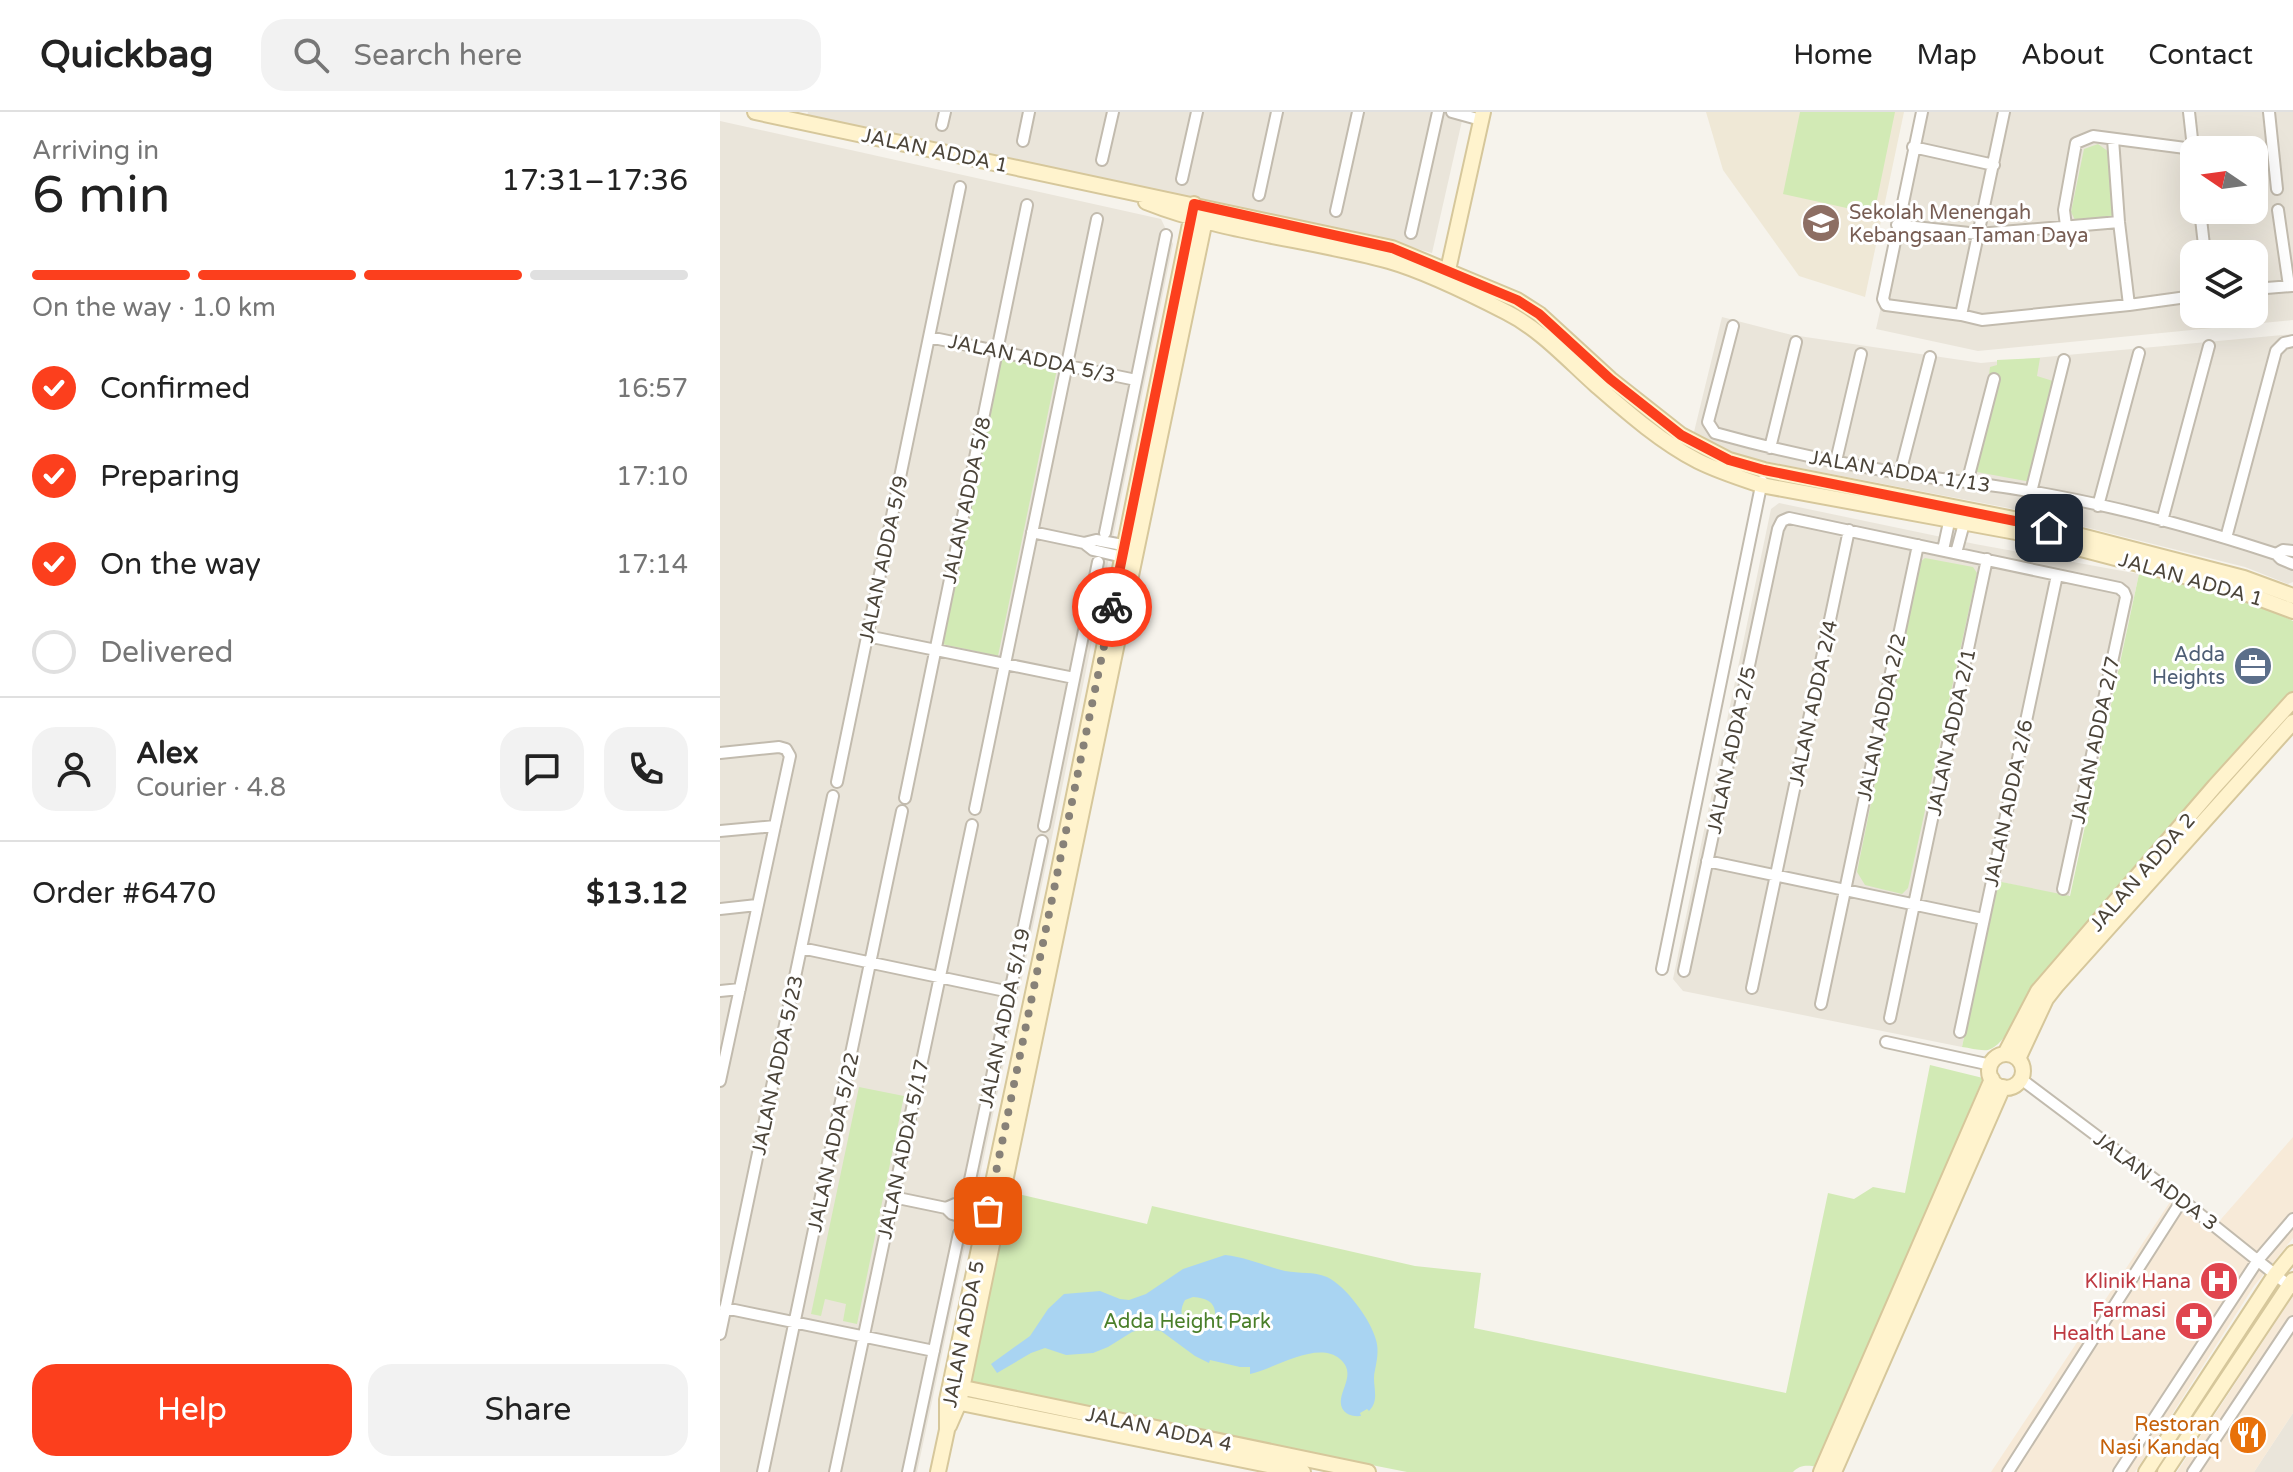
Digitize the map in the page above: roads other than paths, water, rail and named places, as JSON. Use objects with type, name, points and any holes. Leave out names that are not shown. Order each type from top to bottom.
[{"type":"street","name":"JALAN ADDA 1","points":[[755,112],[921,146],[1200,212],[1392,248],[1447,277]]},
{"type":"street","points":[[942,125],[945,112]]},
{"type":"street","points":[[1023,141],[1029,112]]},
{"type":"street","points":[[1102,160],[1113,112]]},
{"type":"street","points":[[1182,179],[1197,112]]},
{"type":"street","points":[[1259,195],[1277,112]]},
{"type":"street","points":[[1336,211],[1358,112]]},
{"type":"street","points":[[1411,233],[1438,112]]},
{"type":"street","points":[[1447,277],[1482,116],[1452,112]]},
{"type":"street","points":[[1922,112],[1883,299],[1886,305],[1982,320],[2180,298]]},
{"type":"street","points":[[1961,315],[2004,112]]},
{"type":"street","points":[[2189,112],[2192,136]]},
{"type":"street","points":[[2269,112],[2277,189]]},
{"type":"street","points":[[2066,226],[2064,210],[2076,143],[2093,136],[2180,151]]},
{"type":"street","points":[[2113,139],[2129,305]]},
{"type":"street","points":[[1913,147],[1994,165]]},
{"type":"street","points":[[929,337],[960,187]]},
{"type":"street","name":"JALAN ADDA 1","points":[[1116,190],[1163,209],[1200,212],[1234,229],[1391,262],[1517,300],[1539,314],[1610,379],[1681,435],[1762,477],[1958,515],[2234,589],[2293,611]]},
{"type":"street","name":"JALAN ADDA 5/8","points":[[905,798],[1027,205]]},
{"type":"street","points":[[1163,209],[1175,220],[1192,254],[1212,239],[1234,229]]},
{"type":"street","points":[[2268,288],[2291,286],[2278,210]]},
{"type":"street","name":"JALAN ADDA 5","points":[[938,1472],[1200,212]]},
{"type":"street","points":[[975,809],[1097,219]]},
{"type":"street","points":[[1897,225],[1978,234],[2119,222]]},
{"type":"street","points":[[1105,533],[1166,235]]},
{"type":"street","name":"JALAN ADDA 1/13","points":[[1733,326],[1708,422],[1715,433],[1836,461],[2031,492],[2098,506],[2226,538],[2276,554],[2293,564]]},
{"type":"street","name":"JALAN ADDA 5/3","points":[[929,337],[1136,380]]},
{"type":"street","name":"JALAN ADDA 5/9","points":[[837,782],[929,337]]},
{"type":"street","points":[[2226,538],[2276,351],[2284,343],[2293,341]]},
{"type":"street","points":[[1770,448],[1796,342]]},
{"type":"street","points":[[2162,521],[2209,346]]},
{"type":"street","points":[[2098,506],[2139,353]]},
{"type":"street","points":[[1836,461],[1861,354]]},
{"type":"street","points":[[1900,473],[1930,357]]},
{"type":"street","points":[[2031,492],[2064,360]]},
{"type":"street","points":[[1967,483],[1994,379]]},
{"type":"street","points":[[1662,969],[1762,477]]},
{"type":"street","name":"JALAN ADDA 1","points":[[1958,515],[2019,520],[2244,578],[2293,596]]},
{"type":"street","points":[[1943,550],[1958,515]]},
{"type":"street","points":[[1956,553],[1958,515]]},
{"type":"street","name":"JALAN ADDA 2/5","points":[[1684,971],[1778,529],[1782,521],[1789,518],[1849,530]]},
{"type":"street","points":[[1849,530],[2057,575]]},
{"type":"street","name":"JALAN ADDA 2/4","points":[[1752,988],[1849,530]]},
{"type":"street","points":[[1032,532],[1084,543],[1093,550],[1129,552]]},
{"type":"street","name":"JALAN ADDA 2/2","points":[[1821,1004],[1918,545]]},
{"type":"street","points":[[2276,554],[2283,550],[2293,551]]},
{"type":"street","name":"JALAN ADDA 2/1","points":[[1890,1018],[1987,559]]},
{"type":"street","points":[[1044,826],[1098,562]]},
{"type":"street","name":"JALAN ADDA 2/7","points":[[2057,575],[2119,588],[2126,597],[2063,889]]},
{"type":"street","name":"JALAN ADDA 2/6","points":[[1960,1032],[2057,575]]},
{"type":"street","points":[[867,636],[1074,678]]},
{"type":"street","name":"JALAN ADDA 2","points":[[1836,1470],[1995,1077],[1996,1058],[2012,1056],[2038,991],[2072,961],[2289,722],[2293,700]]},
{"type":"street","points":[[720,753],[779,747],[786,749],[790,756],[721,1074]]},
{"type":"street","name":"JALAN ADDA 5/23","points":[[720,1334],[833,796]]},
{"type":"street","name":"JALAN ADDA 5/22","points":[[763,1472],[902,811]]},
{"type":"street","name":"JALAN ADDA 5/17","points":[[835,1472],[972,825]]},
{"type":"street","points":[[720,831],[775,826]]},
{"type":"street","name":"JALAN ADDA 5/19","points":[[967,1194],[1042,841]]},
{"type":"street","points":[[1707,861],[1983,919]]},
{"type":"street","points":[[720,909],[757,905]]},
{"type":"street","points":[[801,948],[1010,992]]},
{"type":"street","points":[[720,991],[740,989]]},
{"type":"street","points":[[1886,1042],[1995,1077],[2013,1086],[2021,1079],[2023,1071],[2012,1056]]},
{"type":"street","name":"JALAN ADDA 2","points":[[1821,1472],[1995,1077]]},
{"type":"street","name":"JALAN ADDA 3","points":[[2021,1079],[2292,1285]]},
{"type":"street","points":[[893,1197],[946,1208],[952,1214],[993,1218]]},
{"type":"street","points":[[2008,1472],[2182,1200]]},
{"type":"street","points":[[2119,1472],[2258,1260],[2293,1219]]},
{"type":"street","points":[[908,1472],[959,1233]]},
{"type":"street","points":[[2146,1472],[2275,1275],[2293,1253]]},
{"type":"street","points":[[2165,1472],[2292,1285]]},
{"type":"street","points":[[725,1308],[934,1351]]},
{"type":"street","points":[[2193,1472],[2293,1322]]},
{"type":"street","name":"JALAN ADDA 4","points":[[955,1394],[1303,1472]]},
{"type":"street","name":"JALAN ADDA 4","points":[[955,1394],[1368,1472]]},
{"type":"water","points":[[1225,1255],[1285,1271],[1322,1275],[1334,1281],[1357,1304],[1376,1340],[1373,1406],[1369,1411],[1360,1413],[1361,1416],[1344,1411],[1341,1399],[1347,1369],[1340,1359],[1331,1354],[1308,1354],[1250,1374],[1250,1367],[1210,1360],[1209,1363],[1161,1331],[1143,1329],[1093,1353],[1066,1355],[1045,1348],[997,1373],[991,1364],[1030,1336],[1048,1309],[1064,1294],[1100,1291],[1129,1300],[1146,1294],[1183,1269]],"holes":[[[1185,1300],[1207,1300],[1215,1309],[1215,1319],[1202,1332],[1191,1328],[1181,1311]]]},
{"type":"place","name":"Sekolah Menengah Kebangsaan Taman Daya","points":[[1821,223]]},
{"type":"place","name":"Adda Heights","points":[[2253,666]]},
{"type":"place","name":"Klinik Hana","points":[[2219,1281]]},
{"type":"place","name":"Farmasi Health Lane","points":[[2194,1321]]},
{"type":"place","name":"Restoran Nasi Kandaq","points":[[2248,1435]]},
{"type":"park label","name":"Adda Height Park","points":[[1187,1321]]}]
